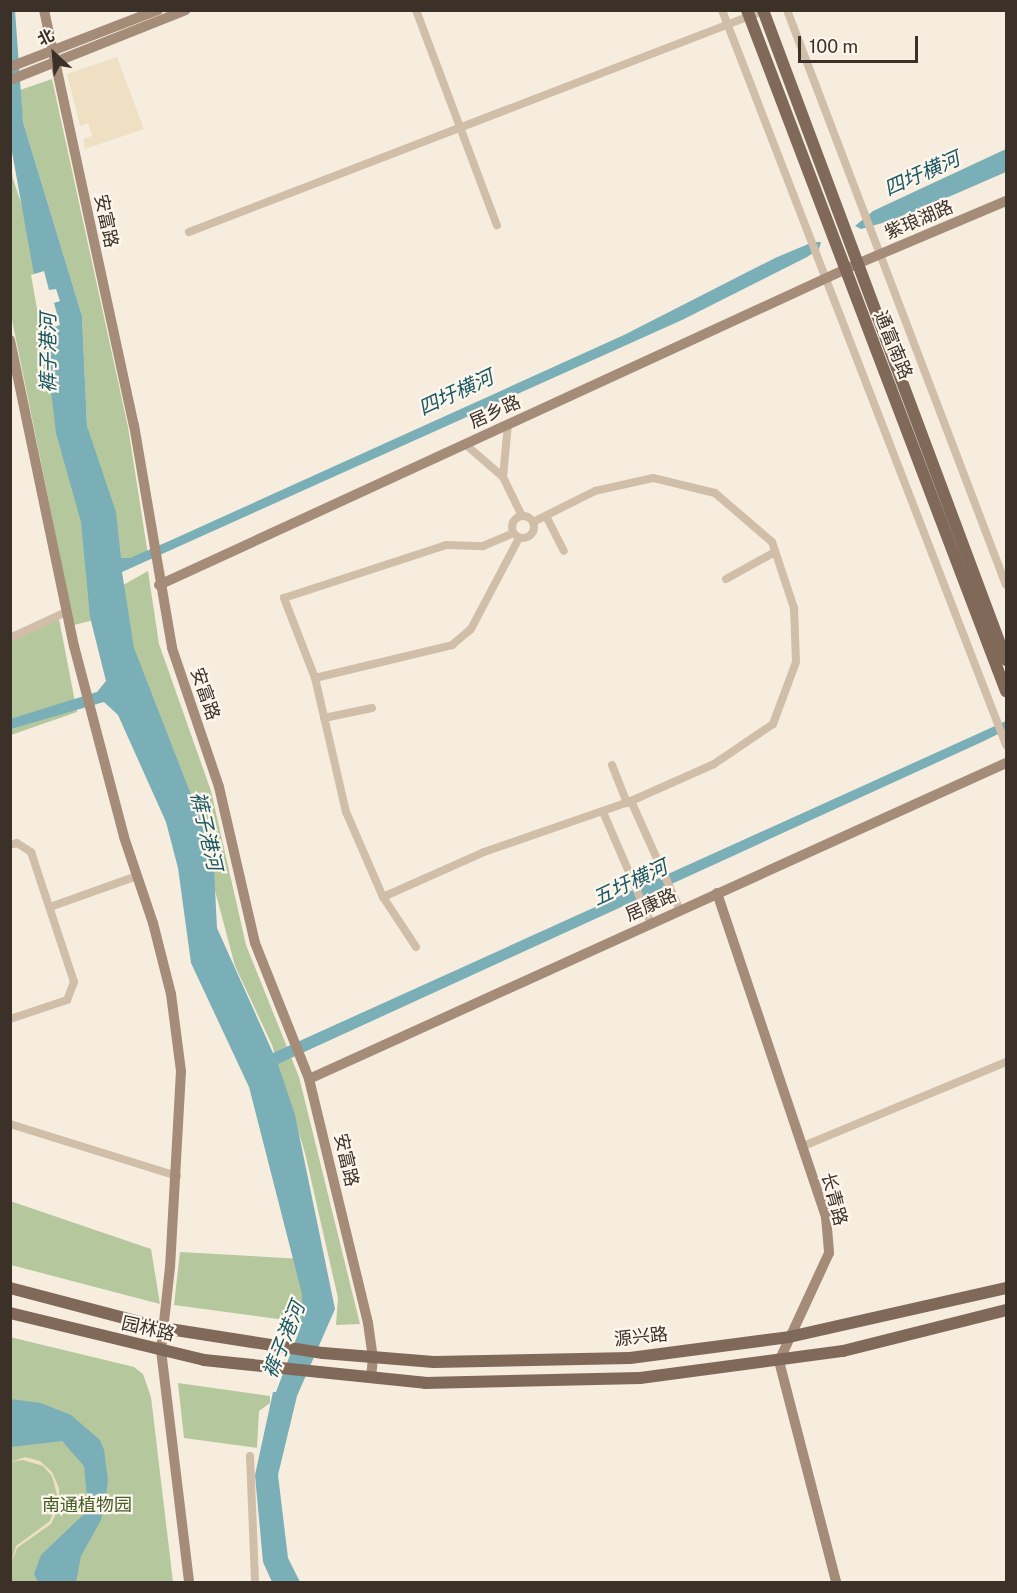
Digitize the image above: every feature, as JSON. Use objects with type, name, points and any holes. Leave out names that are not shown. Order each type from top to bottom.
[{"type":"main road","name":"通富南路","points":[[763,11],[1006,660]]},
{"type":"main road","name":"通富南路","points":[[748,14],[844,271],[1006,691]]},
{"type":"main road","name":"园林路","points":[[10,1288],[163,1329],[274,1346]]},
{"type":"main road","name":"源兴路","points":[[274,1346],[323,1353],[434,1362],[630,1358],[789,1337],[1006,1288]]},
{"type":"main road","points":[[371,1378],[425,1383],[640,1378],[843,1351],[1006,1310]]},
{"type":"main road","name":"园林路","points":[[10,1312],[161,1350],[281,1370],[371,1378]]},
{"type":"street","name":"安富路","points":[[44,10],[134,425],[159,585],[172,648],[219,787],[255,943],[309,1079],[373,1358],[371,1378]]},
{"type":"street","points":[[10,80],[28,73],[55,56],[158,10]]},
{"type":"street","points":[[10,67],[55,56],[186,10]]},
{"type":"street","points":[[416,10],[497,225]]},
{"type":"street","points":[[723,10],[1006,745]]},
{"type":"street","points":[[787,10],[1006,585]]},
{"type":"street","points":[[189,232],[728,26],[748,14],[763,11]]},
{"type":"street","name":"紫琅湖路","points":[[844,271],[1006,201]]},
{"type":"street","name":"居乡路","points":[[159,585],[844,271]]},
{"type":"street","points":[[11,347],[66,612],[86,692],[171,994],[181,1071],[177,1176],[161,1350],[189,1582]]},
{"type":"street","points":[[503,477],[508,424]]},
{"type":"street","points":[[465,444],[503,477],[522,516],[533,522]]},
{"type":"street","points":[[383,897],[484,852],[629,802],[714,764],[773,724],[796,662],[794,608],[772,542],[715,493],[653,478],[595,491],[533,522]]},
{"type":"street","points":[[315,678],[452,645],[471,630],[516,535],[513,522],[522,516]]},
{"type":"street","points":[[546,516],[564,551]]},
{"type":"street","points":[[416,948],[383,897],[346,812],[315,678],[284,598],[446,544],[483,546],[516,535],[532,534],[533,522]]},
{"type":"street","points":[[726,579],[775,552]]},
{"type":"street","points":[[10,638],[66,612]]},
{"type":"street","points":[[324,718],[372,708]]},
{"type":"street","name":"居康路","points":[[309,1079],[1006,763]]},
{"type":"street","points":[[612,765],[680,910]]},
{"type":"street","points":[[603,812],[651,923]]},
{"type":"street","points":[[10,845],[17,843],[31,852],[74,982],[67,1000],[10,1018]]},
{"type":"street","points":[[50,908],[137,876]]},
{"type":"street","name":"长青路","points":[[717,893],[826,1217],[829,1253],[779,1360]]},
{"type":"street","points":[[801,1147],[1006,1062]]},
{"type":"street","points":[[10,1124],[177,1176]]},
{"type":"street","points":[[779,1360],[836,1582]]},
{"type":"street","points":[[250,1456],[255,1582]]},
{"type":"green space","points":[[52,79],[128,427],[148,555],[115,569],[87,426],[82,316],[23,122],[20,90]]},
{"type":"green space","points":[[10,160],[13,179],[44,271],[84,510],[98,619],[74,625],[11,315]]},
{"type":"green space","points":[[148,571],[159,644],[211,791],[246,945],[299,1077],[360,1324],[336,1325],[338,1298],[305,1153],[272,1045],[235,966],[204,849],[136,683],[118,588]]},
{"type":"green space","points":[[59,619],[77,712],[11,735],[10,642]]},
{"type":"green space","points":[[10,1201],[151,1249],[160,1304],[11,1265]]},
{"type":"green space","points":[[180,1252],[303,1259],[310,1295],[300,1322],[174,1305]]},
{"type":"green space","name":"南通植物园","points":[[10,1337],[134,1367],[143,1374],[151,1397],[173,1582],[11,1582]]},
{"type":"green space","points":[[178,1383],[270,1396],[270,1403],[259,1411],[257,1448],[184,1438]]},
{"type":"shaded area","points":[[117,57],[144,129],[85,149],[83,139],[92,136],[88,123],[80,126],[67,74]]},
{"type":"shaded area","points":[[25,1457],[40,1461],[52,1472],[59,1488],[60,1505],[51,1524],[17,1548],[11,1564],[16,1546],[50,1521],[58,1499],[52,1476],[43,1466],[23,1460],[11,1462]]},
{"type":"water","name":"裤子港河","points":[[15,10],[23,122],[82,316],[87,426],[116,512],[121,558],[130,558],[167,542],[624,335],[775,258],[813,242],[821,242],[819,249],[807,257],[682,320],[122,572],[134,648],[200,818],[214,869],[217,928],[273,1053],[1006,721],[1006,730],[984,741],[278,1064],[295,1115],[335,1309],[297,1396],[278,1475],[288,1558],[300,1582],[272,1582],[263,1562],[255,1475],[273,1392],[276,1392],[301,1326],[302,1294],[249,1087],[191,963],[178,868],[166,822],[118,715],[104,702],[11,729],[10,719],[97,692],[106,681],[90,617],[81,522],[56,433],[44,331],[11,146],[10,11]]},
{"type":"water","points":[[1006,149],[1006,172],[900,218],[861,229],[855,226],[873,211]]},
{"type":"water","points":[[10,1399],[41,1403],[71,1415],[100,1440],[104,1450],[108,1480],[101,1520],[81,1556],[76,1582],[38,1582],[34,1574],[41,1555],[83,1515],[87,1496],[84,1466],[62,1441],[11,1447]]},
{"type":"pier","points":[[44,271],[49,290],[56,289],[60,301],[54,303],[60,325],[41,331],[31,275]]},
{"type":"water label","name":"四圩横河","points":[[922,174]]},
{"type":"water label","name":"四圩横河","points":[[456,393]]},
{"type":"water label","name":"五圩横河","points":[[630,883]]}]
